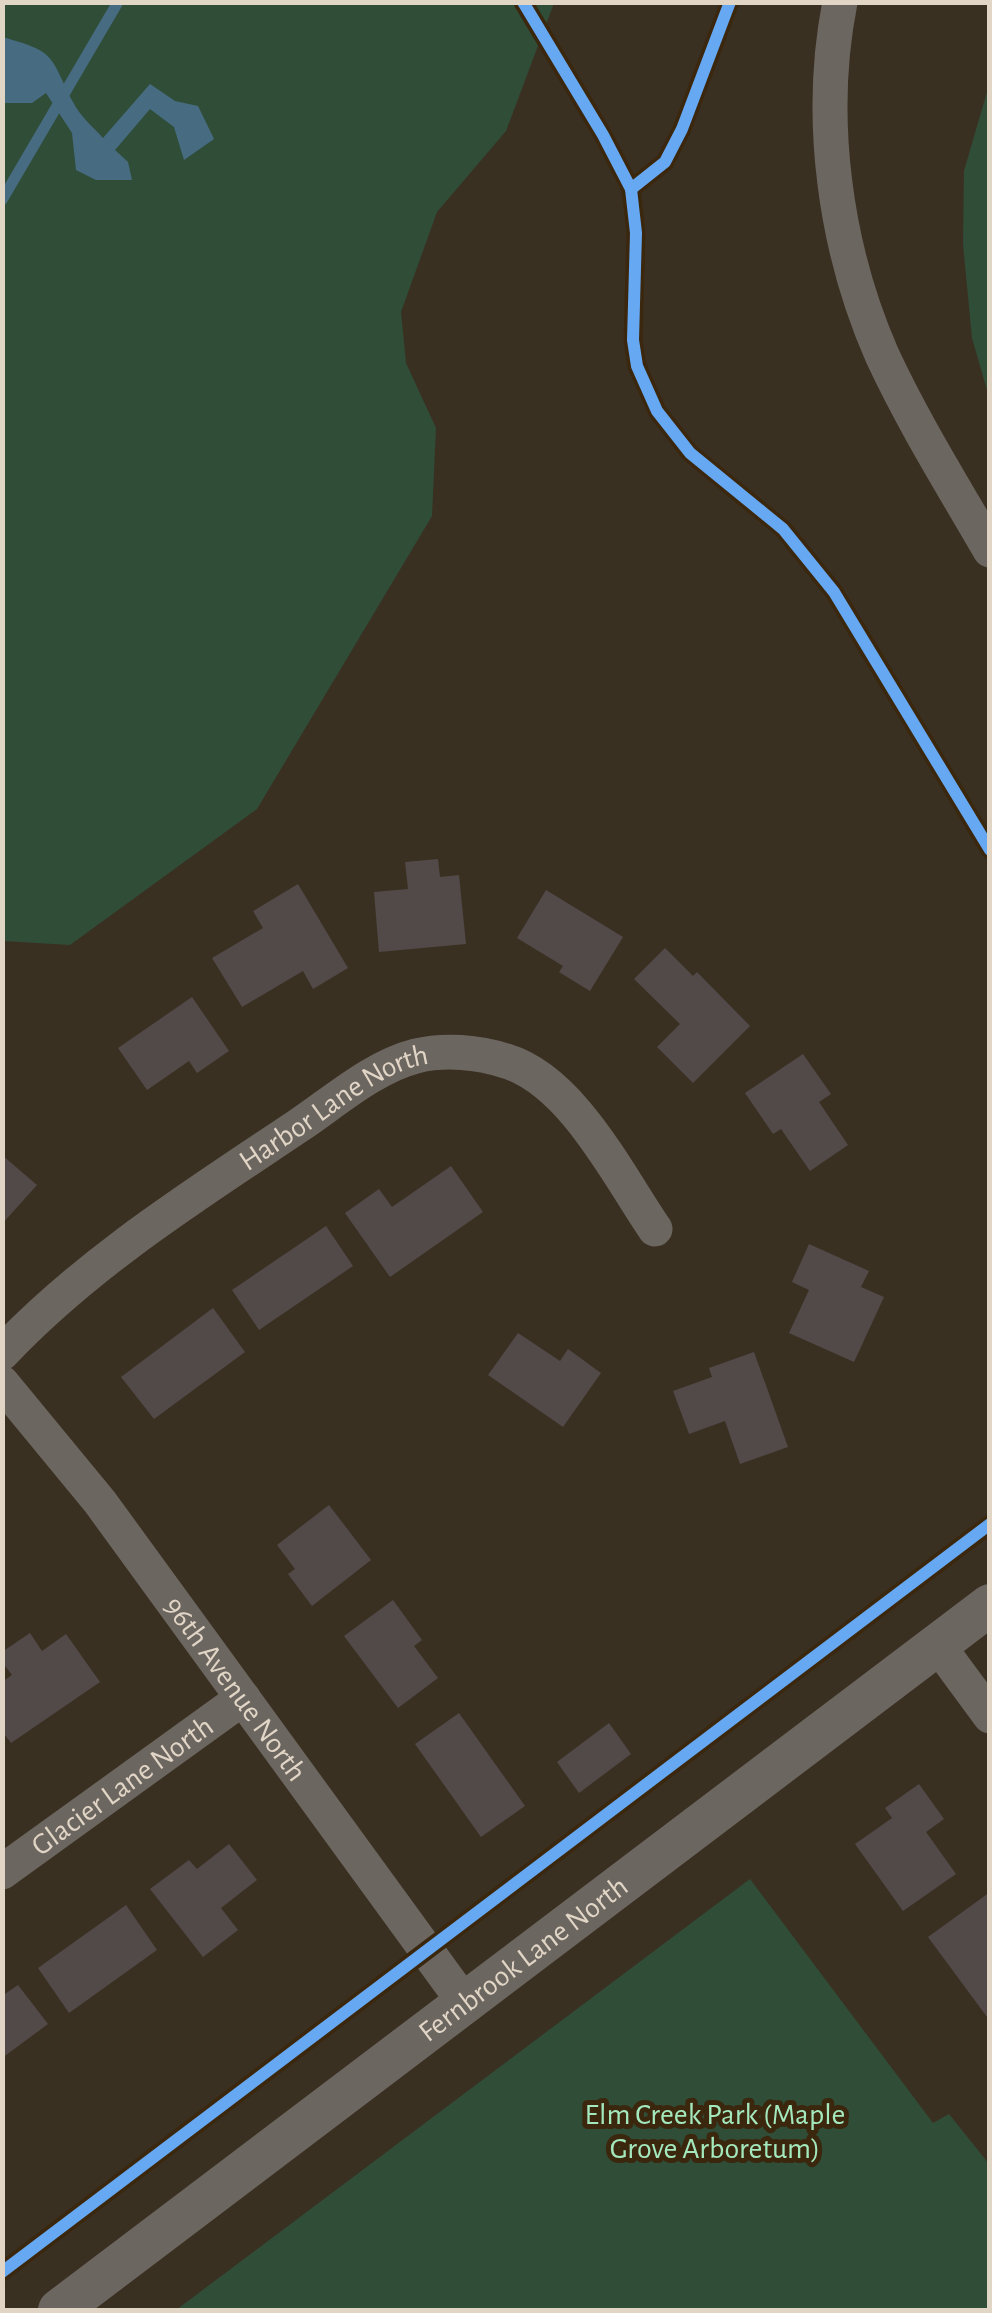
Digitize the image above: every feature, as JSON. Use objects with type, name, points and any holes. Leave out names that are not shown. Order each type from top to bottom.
[{"type":"street","points":[[840,2],[830,88],[834,164],[844,236],[860,297],[883,356],[990,550]]},
{"type":"street","name":"Harbor Lane North","points":[[2,1353],[90,1272],[176,1207],[375,1075],[415,1056],[460,1051],[509,1061],[547,1083],[579,1117],[655,1229]]},
{"type":"street","name":"96th Avenue North","points":[[2,1383],[100,1502],[464,2002]]},
{"type":"street","name":"Fernbrook Lane North","points":[[58,2310],[990,1605]]},
{"type":"street","points":[[937,1644],[990,1716]]},
{"type":"street","name":"Glacier Lane North","points":[[2,1872],[243,1698]]},
{"type":"green space","points":[[2,3],[554,3],[506,131],[437,212],[401,312],[406,363],[436,428],[432,516],[257,809],[70,945],[3,941]]},
{"type":"green space","points":[[989,85],[989,397],[972,338],[963,244],[964,171]]},
{"type":"green space","name":"Elm Creek Park (Maple Grove Arboretum)","points":[[750,1879],[933,2123],[949,2114],[989,2164],[989,2310],[176,2310]]},
{"type":"water","points":[[2,37],[33,47],[49,58],[82,116],[103,138],[150,84],[175,101],[198,106],[214,139],[184,160],[174,127],[150,109],[115,150],[128,162],[132,180],[96,180],[76,170],[72,133],[46,93],[32,103],[3,103]]},
{"type":"building","points":[[438,859],[440,877],[459,875],[466,944],[379,952],[374,892],[408,889],[405,862]]},
{"type":"building","points":[[298,884],[348,968],[313,989],[303,971],[242,1007],[212,958],[263,928],[253,911]]},
{"type":"building","points":[[546,890],[623,937],[590,991],[559,972],[563,966],[517,938]]},
{"type":"building","points":[[665,948],[693,976],[697,972],[750,1026],[693,1083],[657,1047],[680,1024],[634,979]]},
{"type":"building","points":[[192,997],[229,1051],[197,1073],[189,1061],[147,1090],[118,1048]]},
{"type":"building","points":[[803,1054],[831,1094],[819,1102],[848,1145],[810,1171],[781,1129],[773,1134],[745,1093]]},
{"type":"building","points":[[2,1155],[37,1185],[2,1224]]},
{"type":"building","points":[[451,1166],[483,1212],[390,1277],[345,1213],[379,1189],[392,1207]]},
{"type":"building","points":[[326,1226],[353,1266],[259,1330],[232,1290]]},
{"type":"building","points":[[809,1244],[869,1271],[861,1287],[884,1297],[854,1362],[789,1333],[809,1290],[792,1282]]},
{"type":"building","points":[[213,1308],[245,1352],[154,1419],[121,1377]]},
{"type":"building","points":[[518,1333],[560,1361],[568,1349],[601,1373],[563,1427],[488,1375]]},
{"type":"building","points":[[754,1352],[788,1447],[740,1464],[725,1421],[689,1434],[673,1391],[712,1377],[709,1368]]},
{"type":"building","points":[[329,1505],[371,1560],[312,1606],[288,1574],[295,1569],[277,1545]]},
{"type":"building","points":[[393,1600],[422,1640],[414,1646],[438,1678],[398,1708],[344,1636]]},
{"type":"building","points":[[30,1633],[42,1651],[66,1634],[100,1682],[11,1743],[2,1731],[2,1682],[12,1675],[2,1662],[2,1652]]},
{"type":"building","points":[[459,1713],[525,1806],[481,1837],[415,1744]]},
{"type":"building","points":[[609,1723],[631,1754],[579,1793],[557,1762]]},
{"type":"building","points":[[919,1784],[944,1819],[926,1832],[956,1874],[903,1911],[855,1844],[892,1818],[885,1808]]},
{"type":"building","points":[[229,1844],[257,1880],[221,1908],[238,1930],[203,1957],[150,1889],[189,1860],[197,1869]]},
{"type":"building","points":[[990,1892],[990,2021],[928,1937]]},
{"type":"building","points":[[126,1905],[157,1950],[69,2013],[38,1968]]},
{"type":"building","points":[[18,1985],[48,2024],[2,2058],[2,1996]]},
{"type":"waterway","points":[[2,200],[118,2]]},
{"type":"cycle path","points":[[523,2],[631,189],[636,233],[633,340],[637,366],[657,411],[690,453],[783,529],[834,592],[990,850]]},
{"type":"cycle path","points":[[631,189],[665,162],[682,129],[730,2]]},
{"type":"cycle path","points":[[2,2272],[990,1524]]}]
